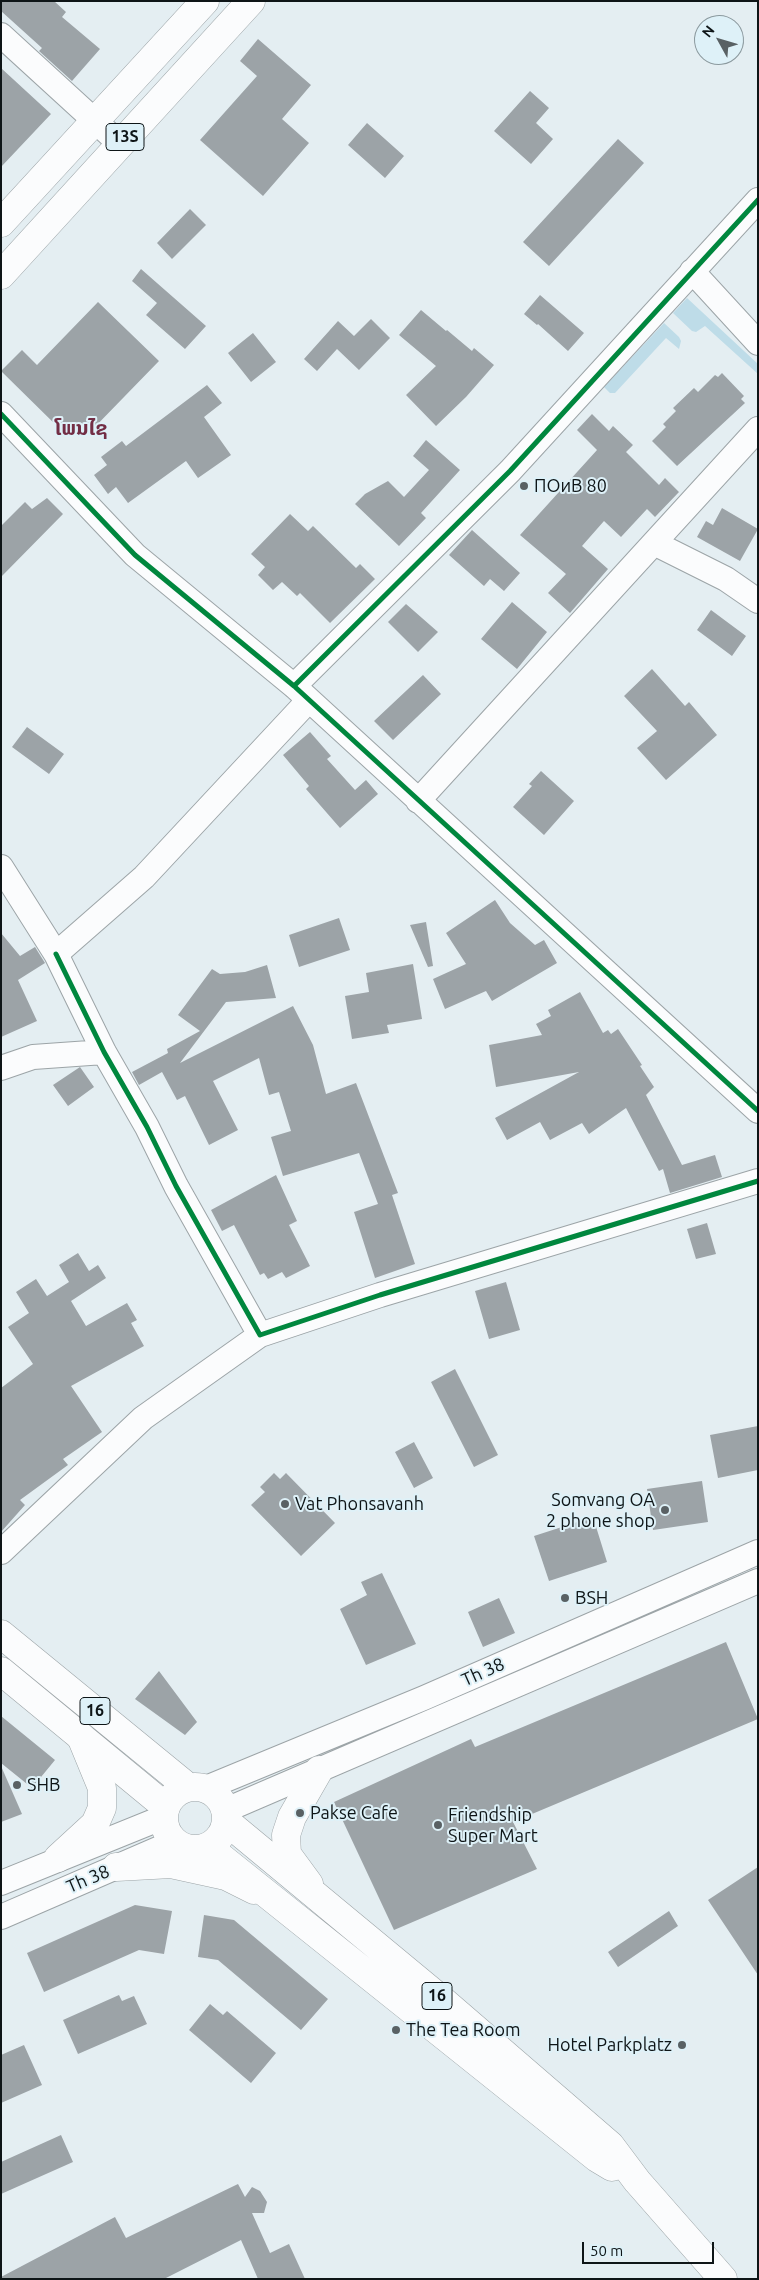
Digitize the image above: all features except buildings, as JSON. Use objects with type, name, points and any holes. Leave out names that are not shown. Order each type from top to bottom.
[{"type":"main road","name":"13S","points":[[1,224],[205,1]]},
{"type":"main road","name":"13S","points":[[1,275],[250,1]]},
{"type":"main road","name":"16","points":[[1,1634],[197,1787],[222,1800],[226,1816],[322,1901],[442,2000],[610,2145],[637,2181],[723,2279]]},
{"type":"main road","name":"16","points":[[1,1671],[81,1737],[165,1812]]},
{"type":"main road","points":[[58,1858],[95,1824],[102,1808],[102,1788],[81,1737]]},
{"type":"main road","points":[[319,1770],[292,1817],[286,1834],[287,1854],[322,1901]]},
{"type":"main road","points":[[197,1787],[174,1794],[165,1812],[167,1832],[174,1842],[190,1849],[208,1847],[220,1838],[226,1816]]},
{"type":"main road","name":"16","points":[[208,1847],[597,2158],[637,2181]]},
{"type":"main road","points":[[116,1867],[171,1864],[196,1868],[226,1876],[275,1901]]},
{"type":"street","points":[[1,35],[119,144]]},
{"type":"street","points":[[56,954],[144,877],[302,693],[510,471],[758,200]]},
{"type":"street","points":[[692,271],[758,343]]},
{"type":"street","points":[[1,414],[135,555],[302,693],[758,1110]]},
{"type":"street","points":[[418,801],[758,429]]},
{"type":"street","points":[[654,543],[726,579],[758,601]]},
{"type":"street","points":[[1,867],[56,954],[104,1052],[147,1127],[176,1186],[260,1335]]},
{"type":"street","points":[[1,1068],[33,1057],[104,1052]]},
{"type":"street","points":[[1,1552],[143,1418],[260,1335],[380,1295],[758,1181]]},
{"type":"street","name":"Th 38","points":[[197,1787],[424,1698],[758,1552]]},
{"type":"street","name":"Th 38","points":[[226,1816],[319,1770],[758,1581]]},
{"type":"street","points":[[424,1698],[435,1721]]},
{"type":"street","name":"Th 38","points":[[1,1883],[165,1812]]},
{"type":"street","name":"Th 38","points":[[1,1916],[174,1842]]},
{"type":"shaded area","points":[[687,298],[758,364],[758,374],[705,326],[696,332],[692,331],[673,313]]},
{"type":"shaded area","points":[[664,323],[679,337],[681,341],[679,349],[666,338],[615,393],[610,393],[604,387]]},
{"type":"cycle path","points":[[294,686],[510,471],[758,200]]},
{"type":"cycle path","points":[[1,414],[135,555],[294,686],[758,1111]]},
{"type":"cycle path","points":[[56,954],[104,1052],[147,1127],[176,1186],[260,1335],[380,1295],[758,1181]]},
{"type":"place","name":"ПОиВ 80","points":[[524,486]]},
{"type":"place","name":"Vat Phonsavanh","points":[[285,1504]]},
{"type":"place","name":"Somvang OA 2 phone shop","points":[[665,1510]]},
{"type":"place","name":"BSH","points":[[565,1598]]},
{"type":"place","name":"SHB","points":[[17,1785]]},
{"type":"place","name":"Pakse Cafe","points":[[300,1813]]},
{"type":"place","name":"Friendship Super Mart","points":[[438,1825]]},
{"type":"place","name":"The Tea Room","points":[[396,2030]]},
{"type":"place","name":"Hotel Parkplatz","points":[[682,2045]]},
{"type":"district","name":"ໂພນໄຊ","points":[[81,428]]}]
